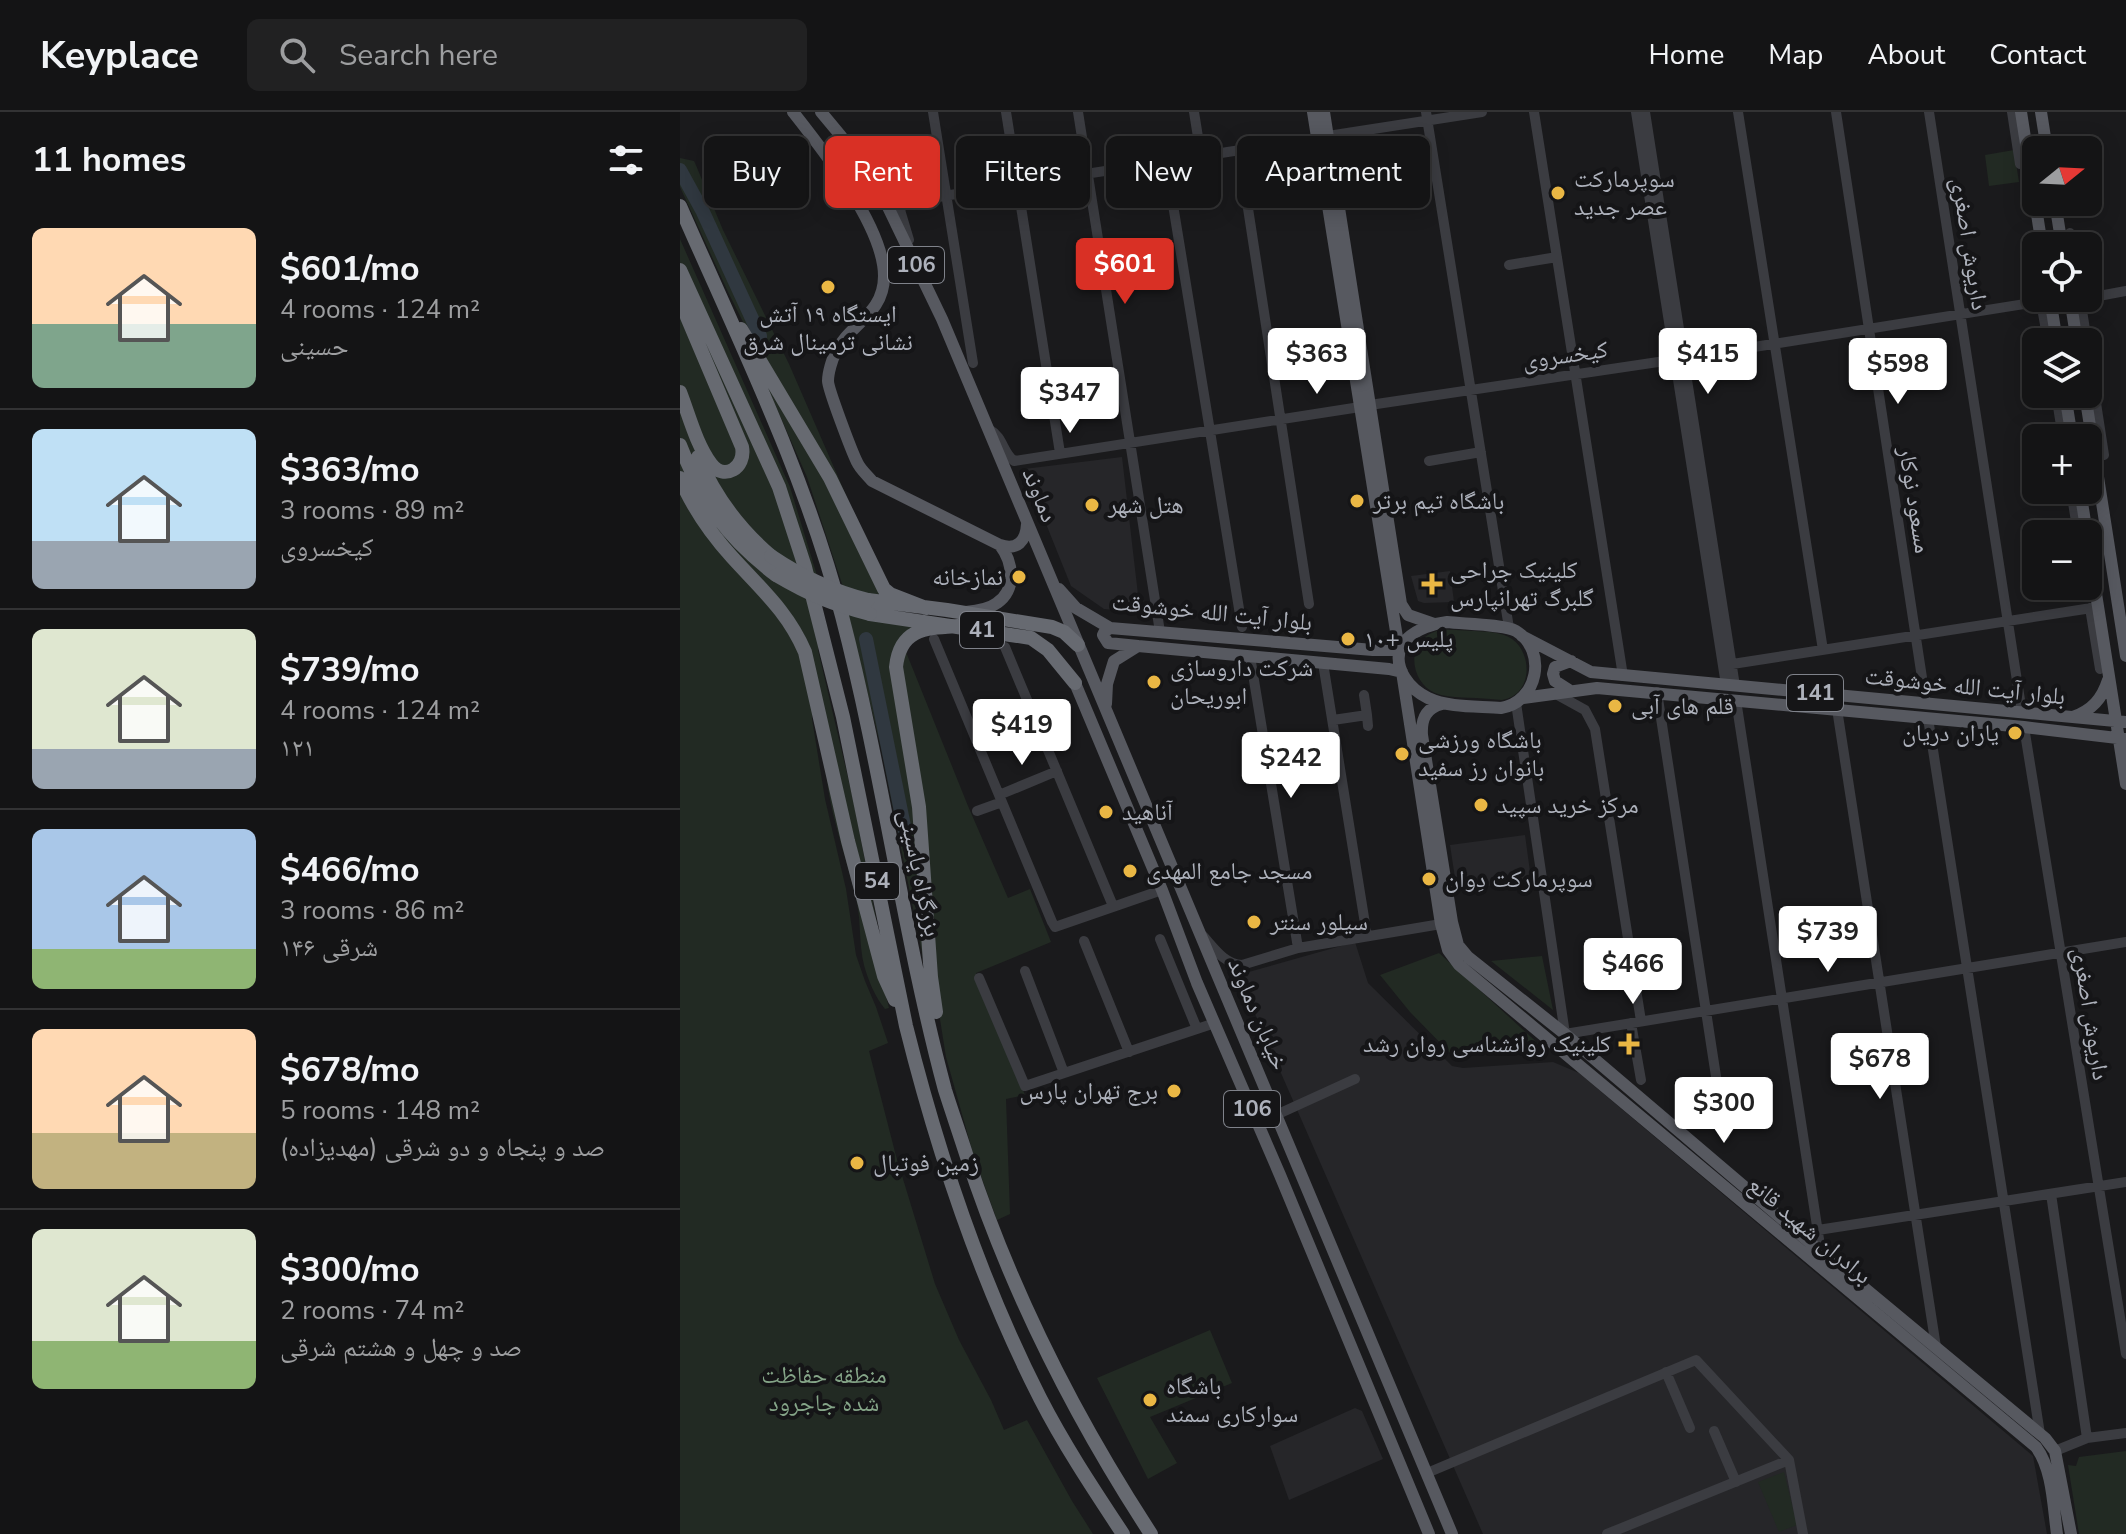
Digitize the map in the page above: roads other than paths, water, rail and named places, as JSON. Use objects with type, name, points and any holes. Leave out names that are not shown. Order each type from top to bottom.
[{"type":"highway","name":"بزرگراه یاسینی","points":[[680,206],[799,479],[817,531],[838,602],[864,712],[946,1092],[987,1217],[1035,1331],[1110,1471],[1151,1534]]},
{"type":"highway","name":"بزرگراه یاسینی","points":[[680,270],[779,487],[805,567],[843,717],[906,1026],[965,1225],[1041,1400],[1123,1534]]},
{"type":"highway","points":[[680,290],[687,317],[742,447],[743,455],[735,469],[724,472],[712,465],[680,395]]},
{"type":"highway","points":[[720,298],[751,344],[830,478],[884,589],[926,608]]},
{"type":"highway","name":"41","points":[[680,395],[689,430],[710,484],[741,528],[771,556],[813,581],[869,607],[1031,638],[1048,650],[1075,683]]},
{"type":"highway","name":"41","points":[[680,445],[701,495],[716,517],[741,546],[776,575],[804,592],[833,605],[947,610],[1052,627],[1064,632],[1078,645]]},
{"type":"highway","points":[[680,478],[708,528],[785,613],[798,634],[884,976],[906,1026]]},
{"type":"highway","points":[[946,1092],[931,977],[919,807],[896,667],[899,650],[913,634],[928,628],[958,626]]},
{"type":"main road","name":"106","points":[[793,112],[822,149],[862,212],[881,252],[884,278],[878,300],[835,352],[827,383],[858,464],[872,481],[1000,545]]},
{"type":"main road","name":"دماوند","points":[[821,112],[841,136],[887,205],[942,319],[1078,645]]},
{"type":"main road","points":[[1313,112],[1323,136]]},
{"type":"main road","points":[[1323,136],[1324,112]]},
{"type":"main road","points":[[2021,112],[2040,232]]},
{"type":"main road","points":[[2041,112],[2045,136]]},
{"type":"main road","points":[[1334,208],[1402,672],[1416,691],[1442,704],[1501,708],[1519,700],[1533,684],[1536,665],[1531,646],[1509,628],[1447,622],[1434,624],[1414,633],[1399,650]]},
{"type":"main road","points":[[1365,406],[1401,604],[1410,619],[1408,628],[1400,630],[1396,627]]},
{"type":"main road","points":[[2087,408],[2122,603],[2126,656]]},
{"type":"main road","points":[[1000,545],[1010,548],[1019,544],[1025,536],[1027,520]]},
{"type":"main road","points":[[947,610],[968,612],[997,603],[1004,596],[1011,571],[1000,545]]},
{"type":"main road","name":"بلوار آیت الله خوشوقت","points":[[1045,567],[1076,608],[1110,628],[1399,650]]},
{"type":"main road","points":[[2070,718],[2085,713],[2099,700],[2108,683],[2093,600]]},
{"type":"main road","points":[[1408,615],[1434,624]]},
{"type":"main road","points":[[1110,628],[1103,635],[1108,643],[1138,646]]},
{"type":"main road","name":"بلوار آیت الله خوشوقت","points":[[1522,636],[1591,672],[2121,722]]},
{"type":"main road","name":"خیابان دماوند","points":[[1078,645],[1452,1534]]},
{"type":"main road","name":"بلوار آیت الله خوشوقت","points":[[1106,711],[1107,684],[1114,661],[1138,646],[1402,672]]},
{"type":"main road","points":[[1569,691],[1555,681],[1553,674],[1555,667],[1571,661]]},
{"type":"main road","points":[[2104,671],[2121,722],[2126,784]]},
{"type":"main road","name":"برادران شهید قانع","points":[[1402,672],[1441,924],[1448,950],[1459,965],[1818,1257],[1936,1347],[2040,1434],[2055,1451]]},
{"type":"main road","name":"خیابان دماوند","points":[[1075,683],[1161,886],[1197,983],[1429,1534]]},
{"type":"main road","name":"بلوار آیت الله خوشوقت","points":[[1519,700],[1591,687],[2122,738]]},
{"type":"main road","name":"برادران شهید قانع","points":[[1442,704],[1428,709],[1422,735],[1458,945],[1468,957],[1565,1034],[2036,1447],[2043,1457],[2048,1475],[2057,1534]]},
{"type":"main road","points":[[1217,975],[1208,972],[1202,979],[1217,1028]]},
{"type":"main road","points":[[2055,1451],[2071,1534]]},
{"type":"street","points":[[933,112],[973,363]]},
{"type":"street","points":[[1006,112],[1010,136]]},
{"type":"street","points":[[1078,112],[1081,136]]},
{"type":"street","points":[[1194,112],[1198,136]]},
{"type":"street","points":[[1328,136],[1426,116],[1482,112]]},
{"type":"street","points":[[1534,112],[1623,676]]},
{"type":"street","points":[[1636,112],[1680,359]]},
{"type":"street","points":[[1645,112],[1731,685]]},
{"type":"street","points":[[1738,112],[1823,650]]},
{"type":"street","name":"مسعود نوکار","points":[[1836,112],[1926,704]]},
{"type":"street","name":"داریوش اصغری","points":[[1929,112],[2022,713]]},
{"type":"street","points":[[2012,112],[2020,164]]},
{"type":"street","points":[[1426,116],[1509,628]]},
{"type":"street","points":[[1090,193],[1160,632]]},
{"type":"street","points":[[911,255],[900,210],[903,205],[956,194]]},
{"type":"street","points":[[1022,208],[1060,453]]},
{"type":"street","points":[[1174,208],[1242,627]]},
{"type":"street","points":[[1248,208],[1309,604]]},
{"type":"street","points":[[1509,265],[1557,257]]},
{"type":"street","points":[[2102,295],[2126,291]]},
{"type":"street","name":"کیخسروی","points":[[990,430],[998,436],[1012,461],[2022,304]]},
{"type":"street","points":[[2097,408],[2104,455]]},
{"type":"street","points":[[1429,461],[1481,452]]},
{"type":"street","points":[[1728,665],[2094,607]]},
{"type":"street","points":[[934,639],[1055,927],[1161,886]]},
{"type":"street","points":[[1005,647],[1112,903]]},
{"type":"street","points":[[1250,656],[1298,948]]},
{"type":"street","points":[[1323,663],[1367,936]]},
{"type":"street","points":[[1657,692],[1725,1135]]},
{"type":"street","points":[[1555,693],[1585,710],[1595,729],[1636,1022],[1641,1080]]},
{"type":"street","points":[[1333,720],[1367,720],[1364,695]]},
{"type":"street","points":[[1519,700],[1565,1034],[1557,1046]]},
{"type":"street","points":[[1736,700],[1818,1230],[1818,1257]]},
{"type":"street","points":[[1837,709],[1936,1347]]},
{"type":"street","points":[[1928,718],[2040,1434]]},
{"type":"street","name":"داریوش اصغری","points":[[2024,727],[2126,1354]]},
{"type":"street","points":[[977,811],[1057,771]]},
{"type":"street","points":[[1197,927],[1218,953],[1234,964],[1242,965],[1298,948],[1441,924]]},
{"type":"street","points":[[1160,939],[1197,1029]]},
{"type":"street","points":[[1084,941],[1129,1052]]},
{"type":"street","points":[[1565,1034],[2126,942]]},
{"type":"street","points":[[1025,971],[1064,1073]]},
{"type":"street","points":[[979,978],[1025,1086],[1197,1029],[1217,1028]]},
{"type":"street","points":[[1276,1115],[1355,1079]]},
{"type":"street","points":[[1818,1230],[2126,1182]]},
{"type":"street","points":[[2051,1194],[2087,1438]]},
{"type":"street","points":[[1427,1473],[1696,1360],[1789,1460],[1803,1534]]},
{"type":"street","points":[[1666,1372],[1690,1428]]},
{"type":"street","points":[[1714,1431],[1736,1482]]},
{"type":"street","points":[[2055,1451],[2087,1438],[2126,1433]]},
{"type":"street","points":[[1607,1534],[1789,1460]]},
{"type":"waterway","points":[[680,170],[703,212],[760,336]]},
{"type":"waterway","points":[[866,639],[905,831]]},
{"type":"place","name":"سوپرمارکت عصر جدید","points":[[1558,193]]},
{"type":"place","name":"ایستگاه ۱۹ آتش نشانی ترمینال شرق","points":[[828,287]]},
{"type":"place","name":"باشگاه تیم برتر","points":[[1357,501]]},
{"type":"place","name":"هتل شهر","points":[[1092,505]]},
{"type":"place","name":"نمازخانه","points":[[1019,577]]},
{"type":"place","name":"کلینیک جراحی گلبرگ تهرانپارس","points":[[1432,584]]},
{"type":"place","name":"پلیس +١٠","points":[[1348,639]]},
{"type":"place","name":"شرکت داروسازی ابوریحان","points":[[1154,682]]},
{"type":"place","name":"قلم های آبی","points":[[1615,706]]},
{"type":"place","name":"یاران دریان","points":[[2015,733]]},
{"type":"place","name":"باشگاه ورزشی بانوان رز سفید","points":[[1402,754]]},
{"type":"place","name":"مرکز خرید سپید","points":[[1481,805]]},
{"type":"place","name":"آناهید","points":[[1106,812]]},
{"type":"place","name":"مسجد جامع المهدی","points":[[1130,871]]},
{"type":"place","name":"سوپرمارکت دِوان","points":[[1429,879]]},
{"type":"place","name":"سیلور سنتر","points":[[1254,922]]},
{"type":"place","name":"کلینیک روانشناسی روان رشد","points":[[1629,1044]]},
{"type":"place","name":"برج تهران پارس","points":[[1174,1091]]},
{"type":"place","name":"زمین فوتبال","points":[[857,1163]]},
{"type":"place","name":"باشگاه سوارکاری سمند","points":[[1150,1400]]},
{"type":"park label","name":"منطقه حفاظت شده جاجرود","points":[[824,1389]]}]
